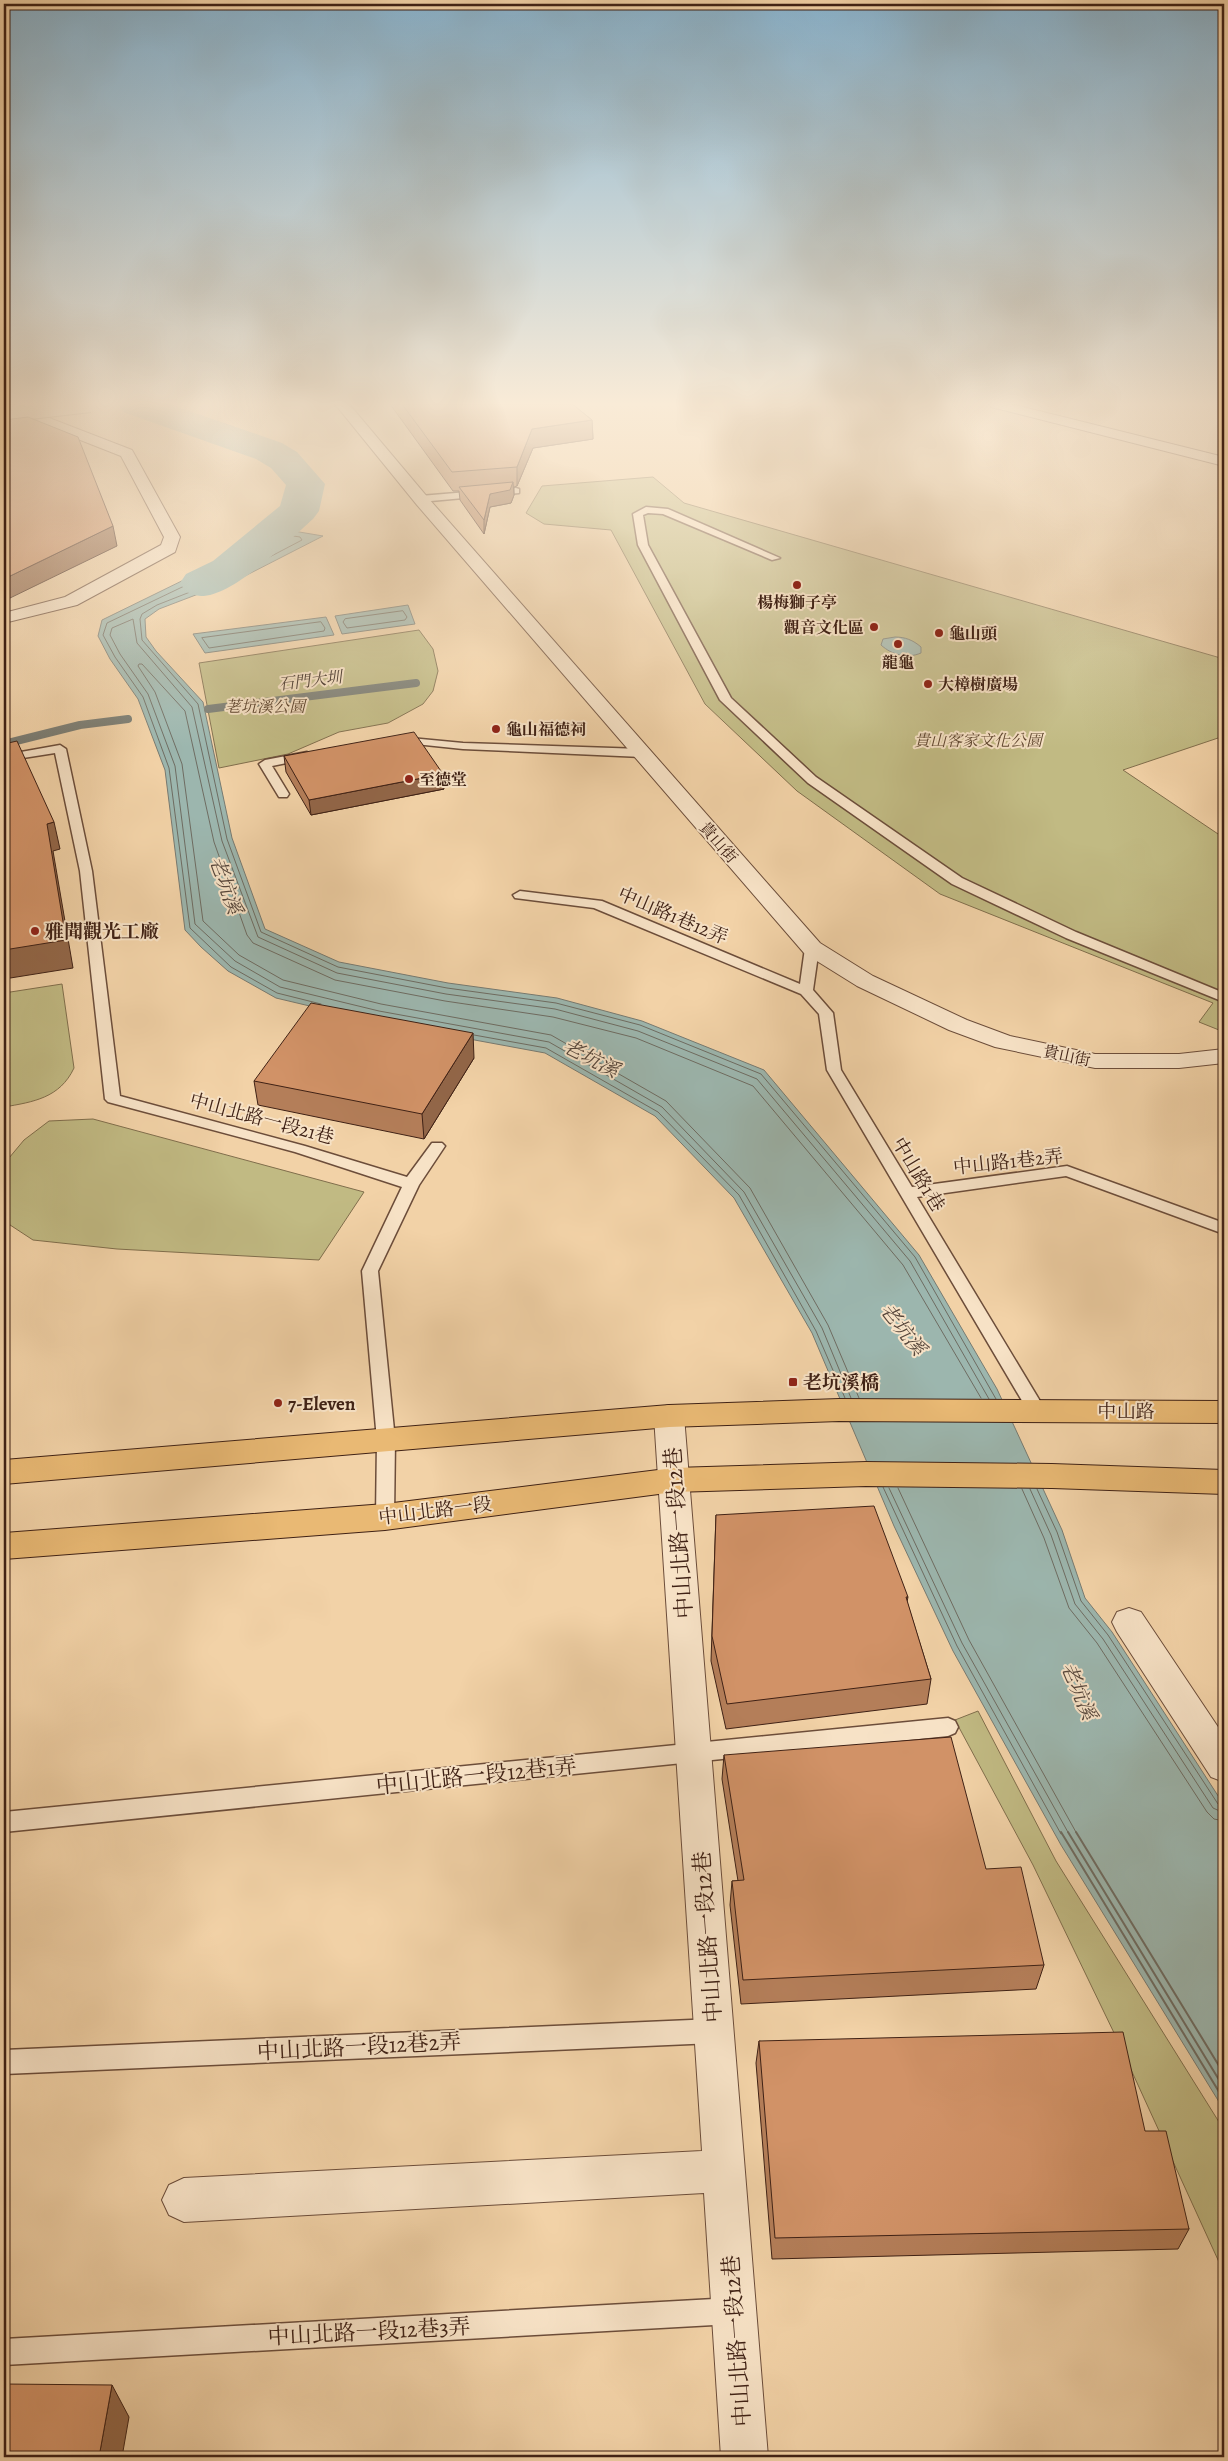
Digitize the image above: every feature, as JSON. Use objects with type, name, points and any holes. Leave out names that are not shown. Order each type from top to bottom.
[{"type":"main road","points":[[4,1472],[669,1416],[838,1410],[1033,1411]]},
{"type":"main road","name":"中山路","points":[[1033,1411],[1224,1412]]},
{"type":"main road","name":"中山北路一段","points":[[4,1546],[385,1517],[674,1480],[866,1474],[1052,1476],[1224,1482]]},
{"type":"street","points":[[4,618],[71,601],[169,548],[172,537],[162,519]]},
{"type":"street","name":"貴山街","points":[[437,519],[812,948],[865,981],[958,1024],[1004,1042],[1095,1062],[1179,1061],[1224,1056]]},
{"type":"street","name":"中山北路一段12巷","points":[[669,1416],[745,2457]]},
{"type":"street","points":[[1129,1622],[1224,1766]]},
{"type":"street","points":[[184,2200],[725,2171]]},
{"type":"lane","points":[[638,519],[643,545],[726,700],[812,780],[957,881],[1072,935],[1224,998]]},
{"type":"lane","points":[[684,519],[775,558]]},
{"type":"lane","points":[[388,741],[397,739],[463,746],[642,753]]},
{"type":"lane","name":"中山北路一段21巷","points":[[4,758],[60,749],[86,871],[113,1099],[300,1149],[411,1184]]},
{"type":"lane","points":[[283,794],[265,764],[317,754]]},
{"type":"lane","name":"中山路1巷12弄","points":[[520,895],[597,904],[806,991]]},
{"type":"lane","points":[[806,991],[812,948]]},
{"type":"lane","name":"中山路1巷","points":[[806,991],[826,1013],[834,1070],[1033,1411]]},
{"type":"lane","points":[[385,1517],[386,1440],[370,1271],[411,1184],[437,1146]]},
{"type":"lane","name":"中山路1巷2弄","points":[[907,1194],[1067,1171],[1224,1229]]},
{"type":"lane","name":"中山北路一段12巷1弄","points":[[4,1822],[948,1727]]},
{"type":"lane","name":"中山北路一段12巷2弄","points":[[4,2062],[714,2031]]},
{"type":"lane","name":"中山北路一段12巷3弄","points":[[4,2352],[734,2311]]},
{"type":"green space","name":"貴山客家文化公園","points":[[536,519],[739,519],[1224,659],[1224,736],[1123,770],[1224,838],[1224,1032],[1199,1022],[1213,1003],[940,894],[797,791],[705,704],[611,530],[544,524]]},
{"type":"green space","name":"荖坑溪公園","points":[[419,630],[433,649],[438,671],[433,691],[423,704],[388,723],[339,732],[288,754],[219,768],[199,663]]},
{"type":"green space","points":[[62,984],[74,1068],[61,1086],[45,1097],[4,1107],[4,993]]},
{"type":"green space","points":[[93,1119],[364,1192],[319,1260],[117,1249],[33,1240],[4,1221],[4,1164],[24,1140],[49,1121]]},
{"type":"green space","points":[[978,1711],[1056,1861],[1224,2130],[1224,2273],[1117,2039],[1033,1865],[955,1720]]},
{"type":"water","points":[[258,525],[323,536],[243,577],[159,609],[145,619],[146,637],[156,651],[203,702],[232,838],[265,929],[339,962],[448,983],[557,998],[642,1021],[764,1070],[919,1255],[997,1389],[1062,1530],[1085,1598],[1112,1632],[1224,1805],[1224,2110],[1061,1845],[953,1651],[894,1526],[812,1333],[734,1198],[655,1116],[545,1053],[377,1022],[276,998],[228,971],[185,930],[165,770],[138,699],[110,659],[98,636],[102,620],[198,573],[238,549]]},
{"type":"water","points":[[408,605],[415,624],[342,634],[335,616]]},
{"type":"water","points":[[326,617],[334,635],[205,653],[193,634]]},
{"type":"water","points":[[906,638],[915,642],[921,647],[921,653],[910,656],[900,655],[881,645],[883,639]]},
{"type":"building","points":[[4,519],[110,519],[113,526],[4,579]]},
{"type":"building","points":[[414,732],[443,774],[309,800],[284,756]]},
{"type":"building","points":[[17,741],[54,822],[47,824],[66,940],[4,950],[4,744]]},
{"type":"building","points":[[311,1003],[473,1033],[422,1114],[254,1081]]},
{"type":"building","points":[[874,1506],[908,1597],[906,1597],[931,1679],[727,1704],[712,1636],[716,1515]]},
{"type":"building","points":[[951,1737],[986,1869],[1021,1867],[1044,1965],[743,1980],[732,1881],[744,1880],[724,1755]]},
{"type":"building","points":[[1123,2032],[1145,2131],[1166,2131],[1189,2229],[775,2238],[759,2041]]},
{"type":"building","points":[[4,2384],[112,2385],[99,2457],[4,2457]]},
{"type":"waterway","name":"老坑溪","points":[[201,583],[228,570],[290,519]]},
{"type":"waterway","name":"石門大圳","points":[[208,709],[416,683]]},
{"type":"waterway","name":"石門大圳","points":[[4,744],[80,725],[128,719]]},
{"type":"place","name":"楊梅獅子亭","points":[[797,585]]},
{"type":"place","name":"觀音文化區","points":[[874,627]]},
{"type":"place","name":"龜山頭","points":[[939,633]]},
{"type":"place","name":"龍龜","points":[[898,644]]},
{"type":"place","name":"大樟樹廣場","points":[[928,684]]},
{"type":"place","name":"龜山福德祠","points":[[496,729]]},
{"type":"place","name":"至德堂","points":[[409,779]]},
{"type":"place","name":"雅聞觀光工廠","points":[[35,931]]},
{"type":"place","name":"老坑溪橋","points":[[793,1382]]},
{"type":"place","name":"7-Eleven","points":[[278,1403]]}]
